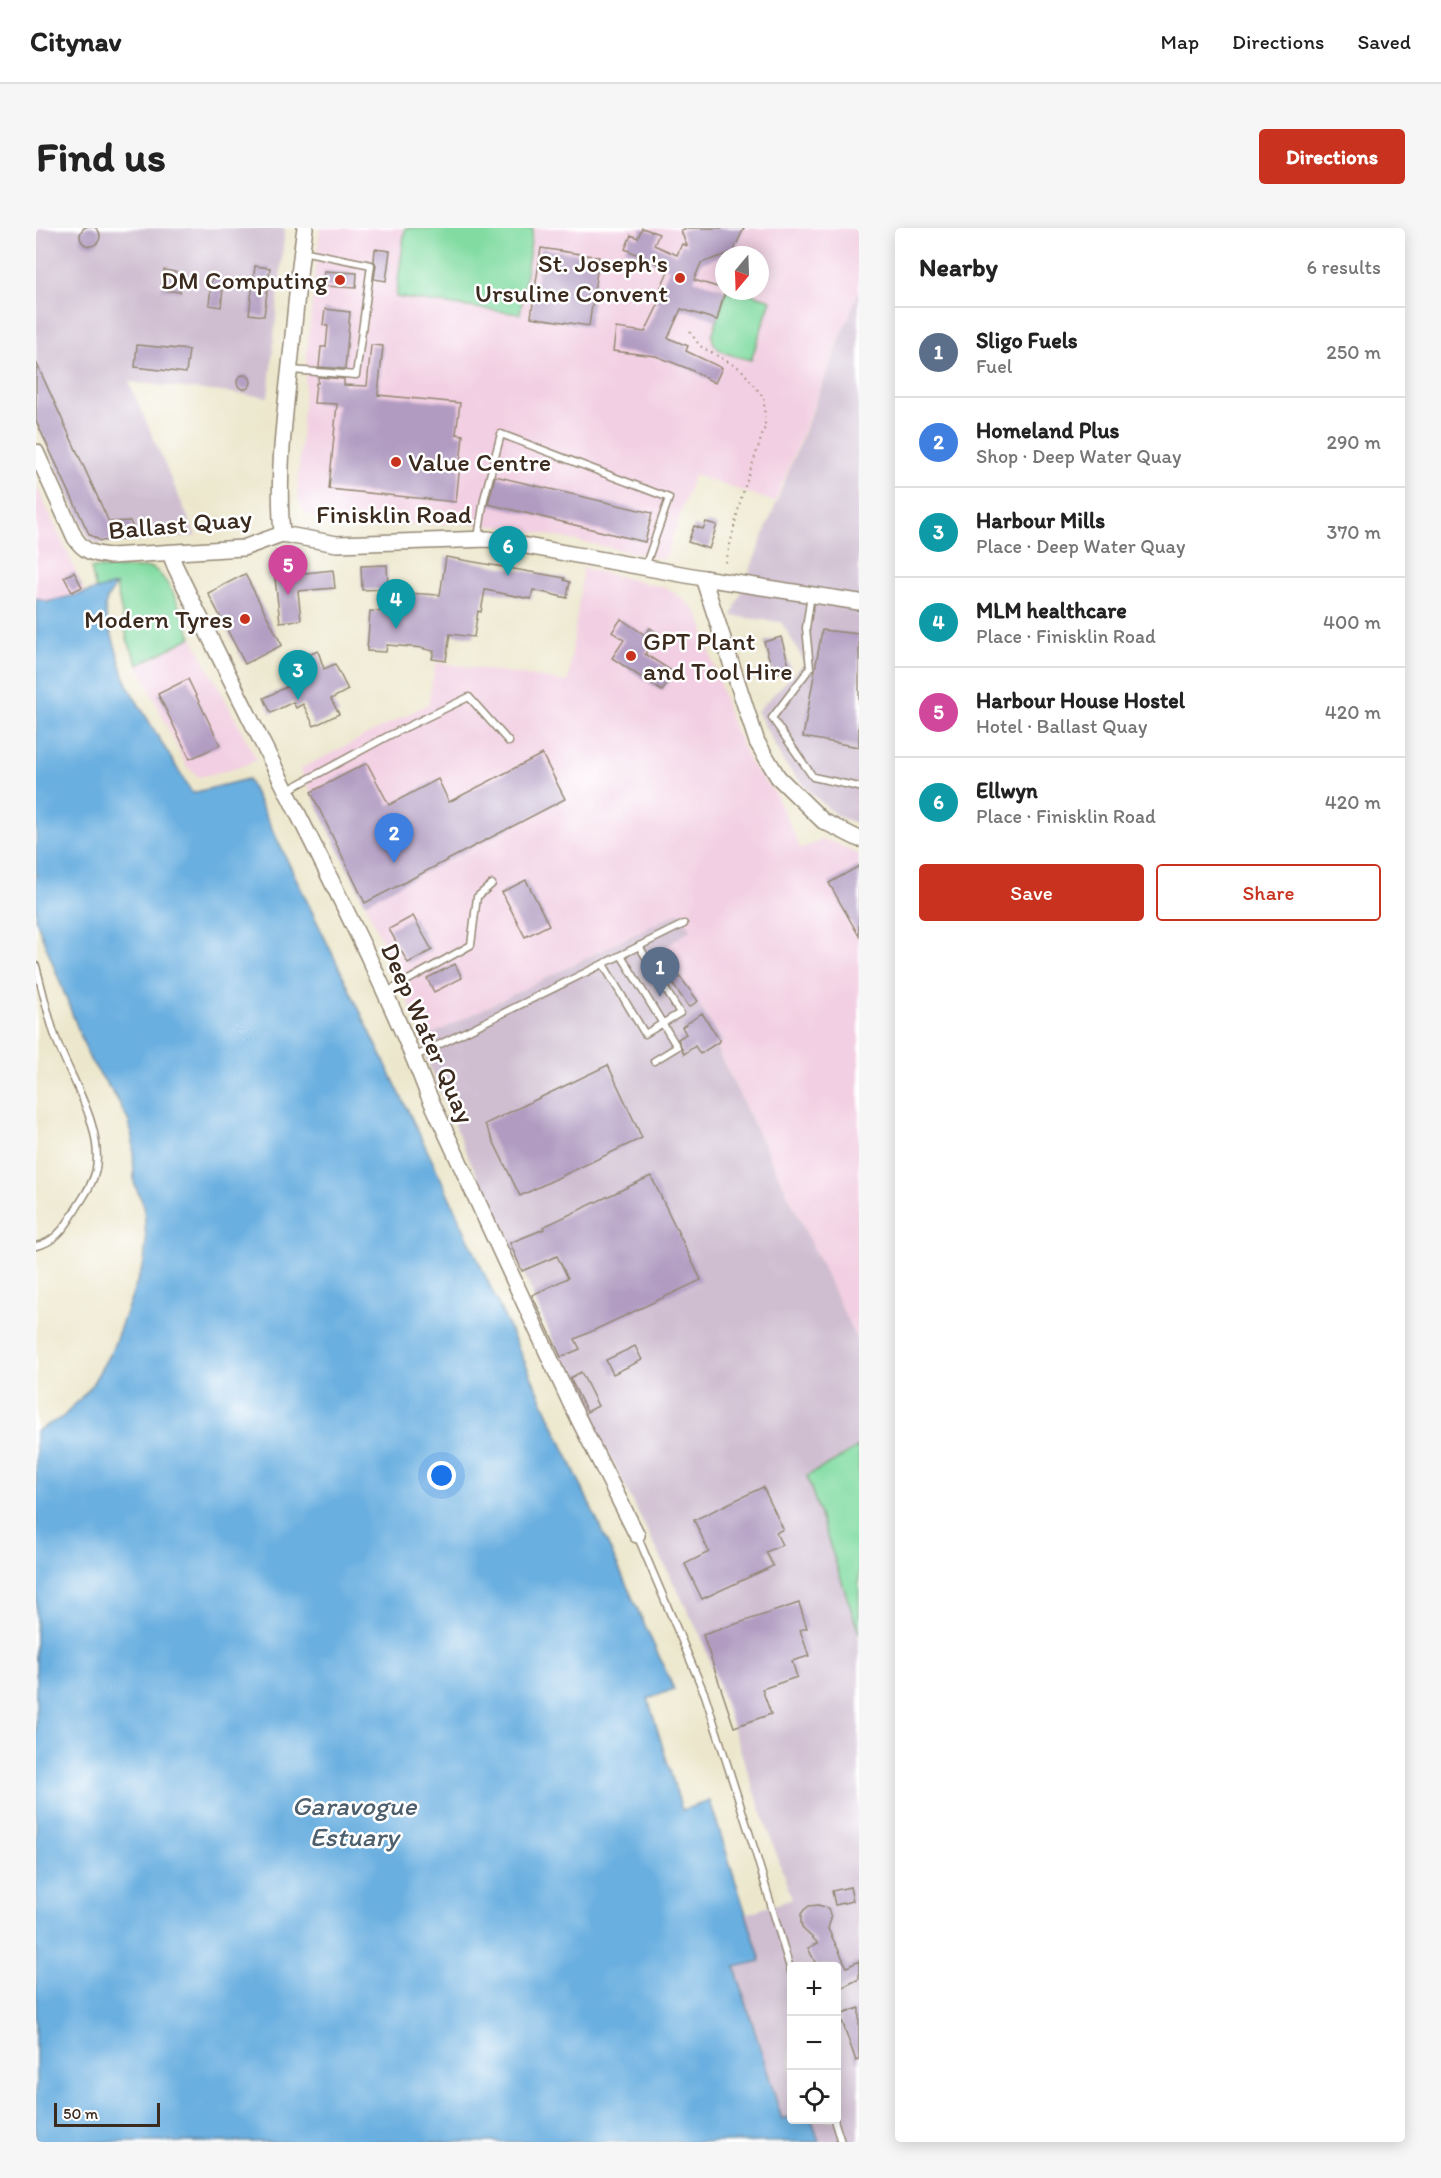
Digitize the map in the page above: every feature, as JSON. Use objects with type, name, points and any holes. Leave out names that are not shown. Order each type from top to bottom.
[{"type":"street","name":"Finisklin Road","points":[[305,228],[289,370],[280,480],[282,534],[337,544],[478,538],[703,578],[859,602]]},
{"type":"street","name":"Ballast Quay","points":[[36,452],[75,538],[81,548],[94,554],[110,556],[243,548],[282,534]]},
{"type":"street","name":"Deep Water Quay","points":[[170,553],[339,895],[414,1057],[428,1095],[571,1404],[637,1535]]},
{"type":"street","points":[[703,578],[757,742],[778,777],[823,821],[859,839]]},
{"type":"lane","points":[[289,370],[356,375],[371,265],[301,251]]},
{"type":"lane","points":[[478,538],[483,499],[501,434],[669,498],[645,567]]},
{"type":"lane","points":[[811,594],[806,628],[810,668],[772,718],[813,777],[859,787]]},
{"type":"lane","points":[[287,791],[388,736],[469,697],[509,742]]},
{"type":"lane","points":[[385,993],[471,945],[477,897],[492,884]]},
{"type":"lane","points":[[414,1057],[684,924]]},
{"type":"lane","points":[[603,964],[645,1034],[680,1013],[639,946]]},
{"type":"lane","points":[[621,955],[677,1047],[654,1061]]},
{"type":"lane","points":[[36,966],[55,1035],[93,1131],[96,1170],[91,1184],[69,1221],[48,1244],[36,1246]]},
{"type":"lane","points":[[637,1535],[705,1695],[788,1962]]},
{"type":"lane","points":[[835,2124],[841,2142]]},
{"type":"path","points":[[690,332],[700,346],[741,369],[764,398],[765,427],[741,498],[722,581]]},
{"type":"shaded area","points":[[36,228],[285,228],[268,397],[129,382],[196,536],[98,544],[89,539],[36,421]]},
{"type":"shaded area","points":[[320,228],[859,228],[859,291],[775,502],[694,475],[665,559],[514,528],[464,523],[351,527],[320,522],[304,511],[297,497],[308,339]]},
{"type":"shaded area","points":[[859,291],[859,824],[837,816],[810,792],[784,763],[757,711],[805,663],[788,633],[781,622],[732,616]]},
{"type":"shaded area","points":[[36,485],[85,593],[47,602],[36,598]]},
{"type":"shaded area","points":[[583,568],[667,588],[687,602],[699,615],[731,722],[752,766],[775,793],[801,849],[822,840],[836,843],[859,855],[859,1345],[716,1046],[722,1041],[663,949],[679,912],[441,1030],[432,1034],[421,1031],[365,903],[300,769],[428,704],[436,662],[568,682]]},
{"type":"shaded area","points":[[192,637],[257,760],[237,768],[199,777],[186,766],[138,665]]},
{"type":"shaded area","points":[[679,912],[691,929],[664,949],[723,1042],[716,1047],[859,1345],[859,2142],[819,2142],[813,2124],[841,2124],[841,1962],[787,1962],[787,2118],[782,2119],[735,1966],[760,1961],[745,1914],[792,1899],[701,1637],[570,1378],[510,1243],[466,1152],[427,1061],[421,1031],[432,1034]]},
{"type":"green space","points":[[405,228],[533,228],[520,314],[396,297]]},
{"type":"green space","points":[[723,300],[771,300],[751,360],[726,353],[716,347],[712,336]]},
{"type":"green space","points":[[91,568],[153,568],[166,582],[181,609],[192,637],[138,665],[127,639],[116,585],[96,590]]},
{"type":"green space","points":[[859,1447],[859,1633],[807,1476]]},
{"type":"water","name":"Garavogue Estuary","points":[[116,585],[107,599],[106,616],[127,685],[192,793],[248,779],[443,1183],[674,1689],[648,1699],[682,1810],[710,1801],[761,1961],[735,1967],[782,2119],[787,2118],[787,2124],[813,2124],[819,2142],[36,2142],[36,1431],[63,1417],[90,1388],[112,1350],[144,1263],[146,1242],[144,1206],[134,1183],[133,1143],[129,1122],[116,1097],[90,1060],[36,920],[36,877],[38,875],[36,874],[36,598],[47,602]]},
{"type":"building","points":[[90,226],[97,229],[100,236],[97,243],[90,246],[83,243],[80,236],[83,229]]},
{"type":"building","points":[[642,228],[659,234],[654,245],[677,255],[682,244],[687,246],[681,231],[690,228],[744,228],[735,246],[715,246],[715,258],[701,263],[694,280],[715,286],[715,300],[723,300],[717,320],[681,309],[668,338],[688,346],[686,351],[722,368],[715,383],[689,369],[656,356],[613,351],[616,328],[645,332],[659,303],[655,301],[669,269],[625,249],[631,235],[638,238]]},
{"type":"building","points":[[541,248],[599,257],[589,326],[531,317]]},
{"type":"building","points":[[375,249],[390,251],[386,281],[374,279]]},
{"type":"building","points":[[255,266],[270,268],[264,316],[249,314]]},
{"type":"building","points":[[164,270],[182,273],[180,292],[162,290]]},
{"type":"building","name":"DM Computing","points":[[324,271],[357,273],[356,288],[323,286]]},
{"type":"building","points":[[212,277],[224,279],[221,307],[209,305]]},
{"type":"building","points":[[325,309],[350,312],[345,369],[319,367],[321,347],[326,347],[328,326],[323,325]]},
{"type":"building","points":[[137,345],[189,350],[186,373],[135,367]]},
{"type":"building","name":"Value Centre","points":[[371,345],[383,346],[378,395],[460,403],[456,434],[463,435],[456,502],[329,489],[337,404],[314,403],[316,383],[318,383],[318,377],[344,379],[344,385],[367,386]]},
{"type":"building","points":[[36,362],[109,522],[130,521],[137,538],[100,541],[89,534],[36,421]]},
{"type":"building","points":[[241,375],[247,375],[251,382],[247,389],[241,389],[237,385],[237,379]]},
{"type":"building","points":[[495,476],[652,513],[645,542],[488,504]]},
{"type":"building","points":[[706,522],[717,525],[709,549],[688,542],[694,526],[703,529]]},
{"type":"building","points":[[446,557],[565,578],[564,580],[570,582],[567,598],[533,590],[531,599],[485,590],[481,612],[478,611],[474,637],[450,634],[446,661],[432,659],[434,651],[424,648],[387,645],[386,652],[367,651],[370,611],[389,612],[390,592],[440,595]]},
{"type":"building","points":[[387,565],[388,589],[362,590],[361,566]]},
{"type":"building","points":[[295,568],[296,574],[333,570],[335,588],[298,591],[301,620],[280,622],[274,570]]},
{"type":"building","points":[[74,572],[82,587],[72,592],[64,577]]},
{"type":"building","name":"Modern Tyres","points":[[245,574],[282,645],[245,664],[208,593]]},
{"type":"building","name":"GPT Plant and Tool Hire","points":[[621,619],[645,635],[650,628],[659,634],[645,654],[675,673],[662,691],[612,658],[624,640],[612,632]]},
{"type":"building","points":[[822,630],[859,634],[859,747],[803,737]]},
{"type":"building","points":[[781,637],[790,669],[774,674],[764,642]]},
{"type":"building","points":[[318,651],[324,669],[335,664],[348,690],[331,699],[339,714],[314,726],[303,704],[296,708],[293,702],[271,713],[264,698],[309,676],[298,659]]},
{"type":"building","points":[[188,679],[220,745],[190,759],[158,694]]},
{"type":"building","points":[[542,754],[565,799],[365,903],[311,792],[367,763],[389,805],[438,779],[449,802]]},
{"type":"building","points":[[859,866],[859,936],[829,883]]},
{"type":"building","points":[[526,880],[549,925],[525,937],[502,892]]},
{"type":"building","points":[[413,916],[432,950],[408,963],[389,929]]},
{"type":"building","points":[[664,955],[698,1001],[689,1007],[656,961]]},
{"type":"building","points":[[455,964],[462,978],[434,992],[427,978]]},
{"type":"building","points":[[702,1013],[720,1041],[700,1054],[695,1046],[684,1054],[678,1039],[686,1034],[682,1027]]},
{"type":"building","points":[[608,1065],[642,1138],[520,1196],[485,1124]]},
{"type":"building","points":[[651,1176],[701,1280],[575,1339],[580,1349],[561,1357],[532,1295],[568,1278],[557,1256],[522,1271],[510,1243],[544,1229],[543,1227]]},
{"type":"building","points":[[635,1346],[642,1360],[613,1374],[606,1360]]},
{"type":"building","points":[[581,1372],[598,1406],[587,1412],[570,1378]]},
{"type":"building","points":[[763,1487],[783,1529],[776,1533],[782,1545],[766,1552],[773,1566],[702,1599],[685,1564],[709,1552],[694,1520]]},
{"type":"building","points":[[799,1603],[807,1628],[800,1630],[809,1656],[792,1661],[797,1677],[762,1689],[771,1714],[734,1727],[703,1635]]},
{"type":"building","points":[[850,1887],[853,1901],[835,1905],[832,1891]]},
{"type":"building","points":[[818,1905],[828,1908],[831,1918],[828,1929],[847,1967],[859,1961],[859,1979],[841,1988],[841,1962],[815,1962],[808,1948],[818,1943],[803,1929],[801,1924],[801,1914],[809,1906]]},
{"type":"building","points":[[859,2008],[859,2060],[856,2061],[841,2015]]},
{"type":"place","name":"St. Joseph's Ursuline Convent","points":[[680,278]]},
{"type":"place","name":"DM Computing","points":[[340,280]]},
{"type":"place","name":"Value Centre","points":[[396,462]]},
{"type":"place","name":"Ellwyn","points":[[508,576]]},
{"type":"place","name":"Harbour House Hostel","points":[[288,595]]},
{"type":"place","name":"Modern Tyres","points":[[245,619]]},
{"type":"place","name":"MLM healthcare","points":[[396,629]]},
{"type":"place","name":"GPT Plant and Tool Hire","points":[[631,656]]},
{"type":"place","name":"Harbour Mills","points":[[298,700]]},
{"type":"place","name":"Homeland Plus","points":[[394,863]]},
{"type":"place","name":"Sligo Fuels","points":[[660,997]]}]
